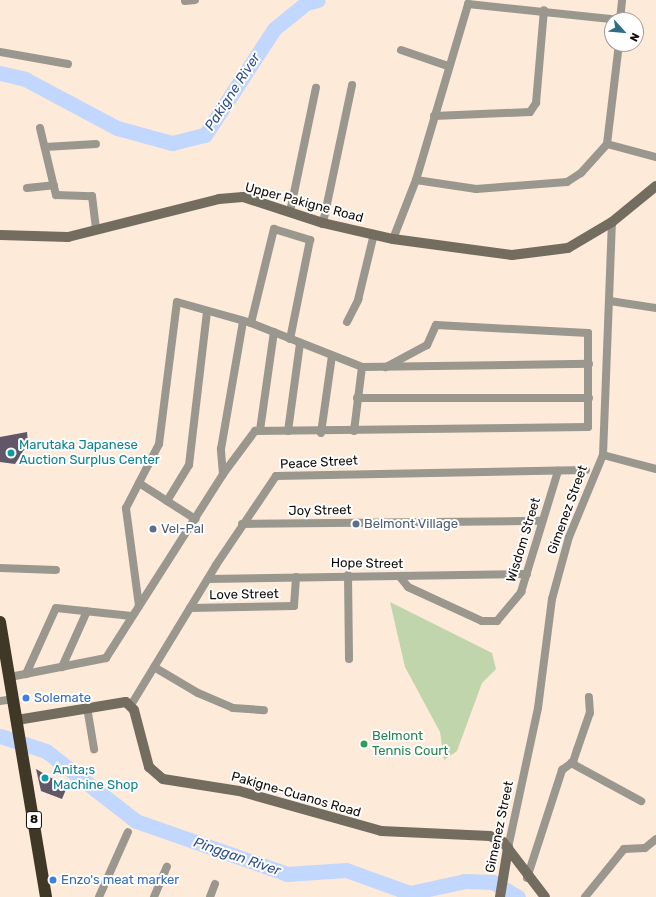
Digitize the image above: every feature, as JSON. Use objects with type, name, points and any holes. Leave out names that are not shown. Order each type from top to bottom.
[{"type":"highway","name":"8","points":[[0,622],[24,758],[46,897]]},
{"type":"street","points":[[185,1],[195,0]]},
{"type":"street","points":[[621,12],[622,0]]},
{"type":"street","points":[[394,239],[416,180],[448,66],[468,4],[525,4],[544,10],[604,18]]},
{"type":"street","points":[[434,116],[530,112],[536,103],[544,10]]},
{"type":"street","points":[[401,50],[448,66]]},
{"type":"street","points":[[0,52],[68,64]]},
{"type":"street","points":[[416,180],[476,189],[567,182],[581,173],[607,144],[618,52]]},
{"type":"street","points":[[323,223],[352,84]]},
{"type":"street","points":[[290,212],[316,88]]},
{"type":"street","points":[[40,128],[57,196],[92,196],[96,229]]},
{"type":"street","points":[[45,147],[96,144]]},
{"type":"street","points":[[607,144],[656,157]]},
{"type":"street","points":[[27,188],[54,186]]},
{"type":"street","name":"Upper Pakigne Road","points":[[0,235],[68,237],[96,229],[242,197],[323,223],[394,239],[512,255],[568,248],[612,222],[656,186]]},
{"type":"street","name":"Gimenez Street","points":[[500,897],[508,848],[538,708],[552,599],[569,537],[603,455],[612,222]]},
{"type":"street","points":[[223,474],[221,449],[247,322],[274,229],[310,240],[290,339]]},
{"type":"street","points":[[347,322],[358,300],[374,234]]},
{"type":"street","points":[[610,301],[656,308]]},
{"type":"street","points":[[139,606],[126,508],[159,444],[177,302],[247,322],[362,367],[589,364]]},
{"type":"street","points":[[167,501],[189,465],[207,311]]},
{"type":"street","points":[[10,677],[106,658],[223,474],[251,435],[260,430],[321,433],[588,427],[588,333],[436,325],[426,345],[386,367]]},
{"type":"street","points":[[260,430],[274,332]]},
{"type":"street","points":[[288,431],[300,343]]},
{"type":"street","points":[[321,433],[332,356]]},
{"type":"street","points":[[354,432],[362,367]]},
{"type":"street","points":[[357,398],[589,398]]},
{"type":"street","points":[[603,455],[656,469]]},
{"type":"street","name":"Peace Street","points":[[131,705],[242,524],[279,475],[586,470]]},
{"type":"street","name":"Wisdom Street","points":[[400,577],[408,587],[482,621],[497,621],[521,592],[541,521],[558,471]]},
{"type":"street","points":[[139,483],[195,519]]},
{"type":"street","name":"Joy Street","points":[[242,524],[541,521]]},
{"type":"street","points":[[0,568],[56,570]]},
{"type":"street","name":"Hope Street","points":[[208,578],[348,575],[400,577],[527,574]]},
{"type":"street","points":[[348,575],[349,659]]},
{"type":"street","name":"Love Street","points":[[190,608],[294,606],[296,576]]},
{"type":"street","points":[[26,674],[56,608],[132,616]]},
{"type":"street","points":[[62,667],[87,611]]},
{"type":"street","points":[[154,667],[198,692],[233,708],[264,710]]},
{"type":"street","points":[[527,878],[562,770],[571,763],[588,718],[589,697]]},
{"type":"street","points":[[0,701],[14,699]]},
{"type":"street","points":[[18,725],[86,707],[119,701],[131,705]]},
{"type":"street","name":"Pakigne-Cuanos Road","points":[[131,705],[149,767],[163,779],[245,792],[352,825],[408,834],[490,836],[508,848],[527,878],[545,897]]},
{"type":"street","points":[[86,707],[94,749]]},
{"type":"street","points":[[571,763],[641,801]]},
{"type":"street","points":[[99,897],[128,832]]},
{"type":"street","points":[[585,897],[624,849],[645,848],[656,839]]},
{"type":"street","points":[[154,897],[167,867]]},
{"type":"street","points":[[210,897],[215,884]]},
{"type":"green space","points":[[390,602],[492,653],[496,669],[482,683],[457,751],[444,760],[440,732],[405,667]]},
{"type":"building","name":"Marutaka Japanese Auction Surplus Center","points":[[27,432],[28,444],[15,464],[0,462],[0,437]]},
{"type":"building","name":"Anita;s Machine Shop","points":[[36,769],[67,787],[62,799],[41,791]]},
{"type":"waterway","name":"Pakigne River","points":[[0,73],[25,79],[117,128],[172,143],[205,135],[274,29],[306,3],[318,0]]},
{"type":"waterway","name":"Pinggan River","points":[[0,736],[46,751],[136,821],[287,874],[346,870],[410,893],[465,881],[493,882],[518,897]]},
{"type":"place","name":"Marutaka Japanese Auction Surplus Center","points":[[11,453]]},
{"type":"place","name":"Belmont Village","points":[[356,524]]},
{"type":"place","name":"Vel-Pal","points":[[153,529]]},
{"type":"place","name":"Solemate","points":[[26,698]]},
{"type":"place","name":"Belmont Tennis Court","points":[[364,744]]},
{"type":"place","name":"Anita;s Machine Shop","points":[[45,778]]},
{"type":"place","name":"Enzo's meat marker","points":[[53,880]]}]
